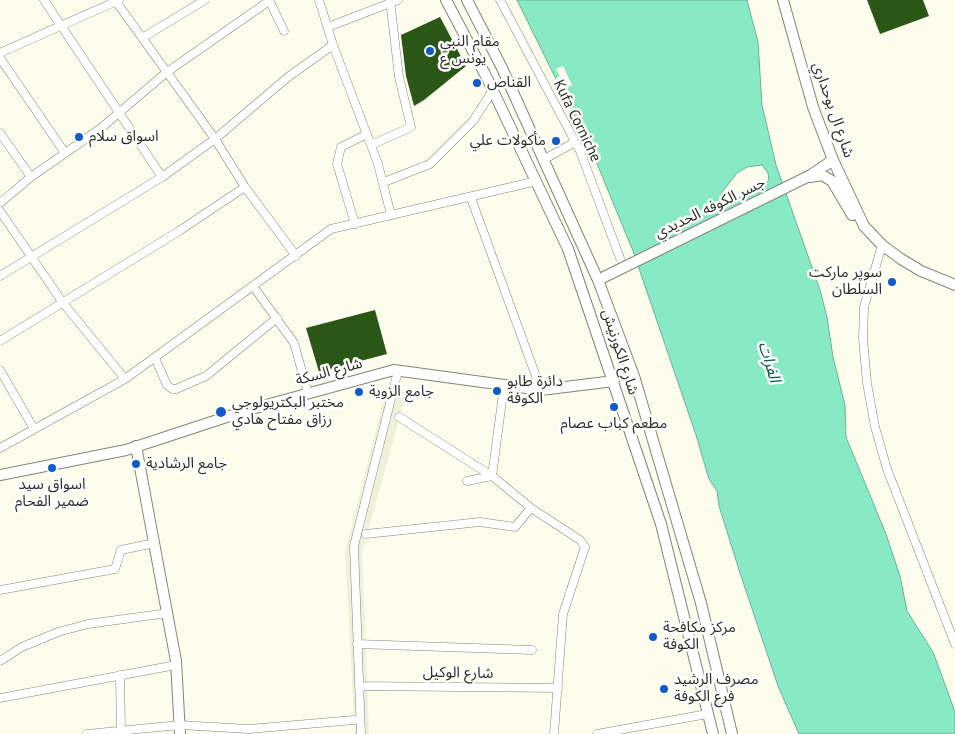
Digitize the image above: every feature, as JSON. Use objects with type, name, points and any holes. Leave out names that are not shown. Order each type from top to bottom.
[{"type":"street","points":[[44,0],[60,27],[120,112],[162,177]]},
{"type":"street","points":[[142,38],[205,0]]},
{"type":"street","points":[[0,203],[31,177],[101,128],[167,72],[269,0],[284,31]]},
{"type":"street","points":[[319,0],[333,45],[384,182],[392,215]]},
{"type":"street","name":"شارع الكورنيش","points":[[446,0],[493,90],[568,249],[661,524],[713,734]]},
{"type":"street","name":"شارع الكورنيش","points":[[467,0],[502,68],[598,280],[634,376],[701,603],[732,734]]},
{"type":"street","name":"Kufa Corniche","points":[[500,0],[575,142],[624,261]]},
{"type":"street","name":"شارع ال بوحداري","points":[[784,0],[813,106],[834,160],[864,226]]},
{"type":"street","points":[[0,54],[117,1],[215,139],[245,187],[296,256]]},
{"type":"street","points":[[328,28],[393,1],[399,77],[411,127],[371,145]]},
{"type":"street","points":[[0,276],[162,177],[215,139],[288,77],[333,45]]},
{"type":"street","points":[[0,58],[65,153]]},
{"type":"street","points":[[384,182],[430,164],[474,121],[493,90]]},
{"type":"street","points":[[0,133],[31,177]]},
{"type":"street","points":[[355,224],[337,164],[341,147],[366,134]]},
{"type":"street","points":[[544,160],[575,142]]},
{"type":"street","name":"جسر الکوفه الحديدي","points":[[598,280],[624,261],[802,179],[834,160]]},
{"type":"street","name":"شارع ال بوحداري","points":[[802,179],[819,175],[829,178],[855,219],[882,245],[921,271],[955,285]]},
{"type":"street","points":[[0,448],[125,379],[331,229],[472,198],[537,181]]},
{"type":"street","points":[[0,342],[245,187]]},
{"type":"street","points":[[472,198],[540,390]]},
{"type":"street","points":[[0,211],[30,257],[63,302],[125,379]]},
{"type":"street","points":[[882,245],[864,306],[862,339],[867,383],[887,470],[955,644]]},
{"type":"street","points":[[253,286],[294,343],[308,393]]},
{"type":"street","points":[[155,358],[167,385],[172,389],[176,389],[206,376],[277,318]]},
{"type":"street","points":[[0,370],[34,429]]},
{"type":"street","points":[[361,734],[354,546],[398,371]]},
{"type":"street","name":"شارع السكة","points":[[0,476],[136,446],[308,393],[398,371],[540,390],[614,381]]},
{"type":"street","points":[[492,476],[504,386]]},
{"type":"street","points":[[399,417],[492,476],[531,508],[580,540],[585,547],[563,614],[554,734]]},
{"type":"street","points":[[634,443],[644,445],[652,440]]},
{"type":"street","points":[[136,446],[168,613],[176,665],[180,729]]},
{"type":"street","points":[[641,464],[650,458],[658,459]]},
{"type":"street","points":[[467,481],[492,476]]},
{"type":"street","points":[[366,534],[480,522],[515,527],[531,508]]},
{"type":"street","points":[[0,590],[114,569],[123,549],[155,543]]},
{"type":"street","points":[[0,660],[22,647],[58,632],[88,624],[168,613]]},
{"type":"street","points":[[357,644],[532,650]]},
{"type":"street","points":[[0,698],[176,665]]},
{"type":"street","points":[[120,675],[121,732]]},
{"type":"street","name":"شارع الوكيل","points":[[359,686],[558,688]]},
{"type":"street","points":[[598,734],[708,714]]},
{"type":"street","points":[[87,734],[180,729],[249,729],[354,720]]},
{"type":"shaded area","points":[[387,386],[407,392],[362,552],[369,734],[355,734],[345,552]]},
{"type":"water","name":"الفرات","points":[[517,0],[747,0],[758,42],[762,105],[776,165],[820,290],[827,317],[833,357],[845,405],[846,437],[886,534],[900,576],[907,611],[933,652],[939,668],[955,712],[955,734],[799,734],[778,686],[719,506],[717,491],[709,479],[696,435],[633,251],[593,154]],"holes":[[[762,165],[768,173],[769,180],[766,183],[728,204],[722,202],[721,195],[723,191],[737,173],[747,167]]]},
{"type":"pier","points":[[563,66],[572,85],[566,88],[561,79],[557,81],[556,78],[560,76],[556,69]]},
{"type":"building","points":[[867,0],[923,0],[929,16],[880,34]]},
{"type":"building","name":"مقام النبي يونس ع","points":[[440,17],[466,66],[414,106],[406,76],[401,35]]},
{"type":"building","points":[[375,310],[387,354],[319,372],[306,328]]},
{"type":"place","name":"مقام النبي يونس ع","points":[[430,51]]},
{"type":"place","name":"القناص","points":[[477,83]]},
{"type":"place","name":"اسواق سلام","points":[[79,137]]},
{"type":"place","name":"مأكولات علي","points":[[556,141]]},
{"type":"place","name":"سوپر ماركت السلطان","points":[[892,282]]},
{"type":"place","name":"دائرة طابو الكوفة","points":[[497,391]]},
{"type":"place","name":"جامع الزوية","points":[[359,392]]},
{"type":"place","name":"مطعم كباب عصام","points":[[614,407]]},
{"type":"place","name":"مختبر البكتريولوجي رزاق مفتاح هادي","points":[[221,412]]},
{"type":"place","name":"جامع الرشادية","points":[[136,464]]},
{"type":"place","name":"اسواق سيد ضمير الفحام","points":[[52,468]]},
{"type":"place","name":"مركز مكافحة الكوفة","points":[[653,637]]},
{"type":"place","name":"مصرف الرشيد فرع الكوفة","points":[[664,689]]}]
